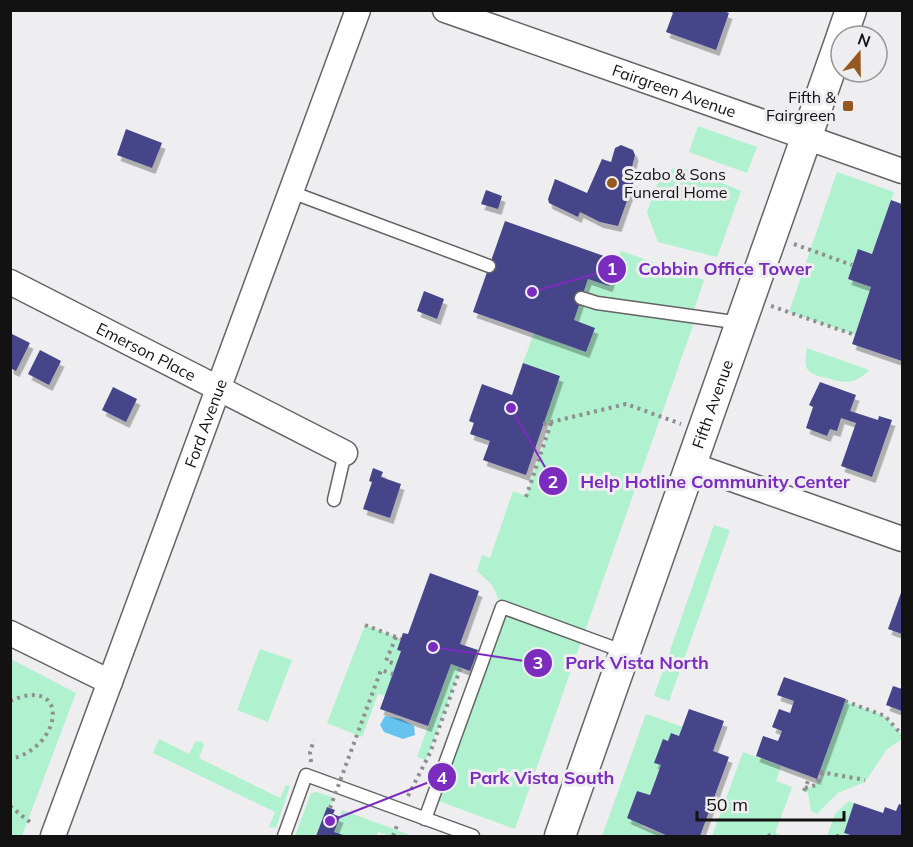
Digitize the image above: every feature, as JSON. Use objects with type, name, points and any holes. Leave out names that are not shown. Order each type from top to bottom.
[{"type":"street","name":"Ford Avenue","points":[[53,837],[358,10]]},
{"type":"street","name":"Fairgreen Avenue","points":[[445,10],[903,171]]},
{"type":"street","name":"Fifth Avenue","points":[[560,837],[829,75]]},
{"type":"street","name":"Emerson Place","points":[[10,282],[345,453]]},
{"type":"street","points":[[692,465],[903,539]]},
{"type":"street","points":[[10,633],[110,682]]},
{"type":"lane","points":[[291,192],[489,266]]},
{"type":"lane","points":[[581,298],[597,303],[746,311]]},
{"type":"lane","points":[[334,500],[345,453]]},
{"type":"lane","points":[[425,819],[502,607],[625,653]]},
{"type":"lane","points":[[284,837],[306,775],[473,837]]},
{"type":"path","points":[[772,237],[852,265]]},
{"type":"path","points":[[746,311],[855,335]]},
{"type":"path","points":[[543,424],[626,404],[703,432]]},
{"type":"path","points":[[526,497],[551,422]]},
{"type":"path","points":[[364,625],[401,639]]},
{"type":"path","points":[[396,637],[387,661],[396,664]]},
{"type":"path","points":[[393,837],[402,811],[430,753],[461,667]]},
{"type":"path","points":[[330,808],[381,670],[393,674]]},
{"type":"path","points":[[10,701],[29,694],[41,695],[50,703],[54,716],[49,732],[39,745],[32,751],[10,759]]},
{"type":"path","points":[[845,701],[885,716],[903,735]]},
{"type":"path","points":[[810,776],[805,790],[816,785],[821,772],[866,780]]},
{"type":"path","points":[[10,806],[31,823]]},
{"type":"path","points":[[768,837],[775,833]]},
{"type":"green space","points":[[698,126],[757,147],[747,173],[689,152]]},
{"type":"green space","points":[[675,168],[691,170],[741,191],[717,257],[658,242],[647,213],[660,180]]},
{"type":"green space","points":[[837,172],[894,192],[872,254],[858,250],[848,279],[871,287],[855,335],[789,312]]},
{"type":"green space","points":[[621,251],[704,280],[692,316],[696,317],[515,829],[433,799],[502,607],[492,585],[477,571],[482,555],[490,558],[513,491],[526,496],[551,423],[543,424],[560,376],[523,363],[534,333],[586,352],[595,328],[574,320],[588,279],[609,286]]},
{"type":"green space","points":[[807,348],[869,370],[850,382],[818,376],[807,369],[805,360]]},
{"type":"green space","points":[[714,525],[730,530],[669,701],[654,696]]},
{"type":"green space","points":[[365,625],[401,639],[397,650],[401,651],[385,696],[378,694],[362,737],[327,723]]},
{"type":"green space","points":[[260,649],[292,660],[268,722],[237,710]]},
{"type":"green space","points":[[11,659],[76,693],[22,836],[11,836]]},
{"type":"green space","points":[[451,664],[461,667],[426,760],[417,757]]},
{"type":"green space","points":[[845,701],[885,716],[902,735],[902,739],[887,749],[865,782],[838,793],[817,814],[811,811],[808,793],[804,791],[805,788],[817,783],[822,776],[823,772],[820,772]]},
{"type":"green space","points":[[646,714],[683,727],[679,736],[668,741],[663,739],[661,765],[650,795],[637,791],[627,818],[642,824],[641,827],[668,836],[602,836]]},
{"type":"green space","points":[[159,739],[189,754],[195,742],[201,741],[204,745],[199,758],[280,798],[286,785],[290,786],[276,828],[269,827],[275,812],[153,753]]},
{"type":"green space","points":[[743,752],[781,766],[776,781],[792,787],[775,833],[785,836],[712,836]]},
{"type":"green space","points":[[317,792],[334,798],[330,808],[327,807],[316,836],[295,836],[311,793]]},
{"type":"green space","points":[[849,801],[854,803],[844,833],[854,836],[827,836],[835,814]]},
{"type":"green space","points":[[342,810],[413,836],[390,836],[378,832],[377,836],[343,836],[334,832]]},
{"type":"water","points":[[385,716],[401,719],[414,726],[415,735],[403,739],[384,732],[380,725]]},
{"type":"building","points":[[667,10],[721,10],[729,13],[716,50],[666,32],[673,13]]},
{"type":"building","points":[[126,129],[162,143],[152,168],[117,155]]},
{"type":"building","name":"Szabo & Sons Funeral Home","points":[[621,145],[633,150],[635,155],[629,179],[634,181],[618,226],[600,222],[580,212],[578,217],[549,203],[548,199],[555,179],[587,193],[602,159],[611,162],[615,148]]},
{"type":"building","points":[[486,190],[502,196],[498,209],[481,204]]},
{"type":"building","points":[[891,200],[902,204],[902,361],[852,344],[871,287],[848,279],[858,249],[872,254]]},
{"type":"building","points":[[505,221],[618,261],[609,286],[588,279],[574,320],[595,328],[586,352],[473,312]]},
{"type":"building","points":[[424,291],[444,299],[437,319],[417,311]]},
{"type":"building","points":[[10,333],[30,343],[16,371],[10,368]]},
{"type":"building","points":[[40,350],[61,361],[49,385],[28,374]]},
{"type":"building","points":[[523,363],[560,376],[526,475],[483,460],[490,441],[470,434],[474,423],[469,421],[482,384],[512,395]]},
{"type":"building","points":[[820,382],[856,395],[850,411],[878,420],[879,416],[892,420],[872,477],[841,466],[856,423],[841,418],[837,431],[830,429],[827,436],[806,428],[813,407],[809,405]]},
{"type":"building","points":[[113,387],[137,399],[126,422],[102,410]]},
{"type":"building","points":[[373,468],[383,472],[381,477],[401,484],[390,518],[363,509],[372,482],[369,481]]},
{"type":"building","points":[[430,573],[479,591],[460,644],[478,650],[470,671],[451,664],[428,726],[380,709],[401,651],[397,650],[403,633],[408,634]]},
{"type":"building","points":[[902,590],[902,634],[888,629]]},
{"type":"building","points":[[784,677],[846,699],[817,779],[756,756],[763,736],[778,741],[782,731],[772,727],[779,709],[790,713],[794,701],[777,695]]},
{"type":"building","points":[[893,686],[902,689],[902,711],[886,705]]},
{"type":"building","points":[[689,709],[724,721],[713,751],[729,757],[700,836],[668,836],[627,818],[637,791],[650,795],[661,765],[654,763],[663,739],[668,741],[671,733],[679,736]]},
{"type":"building","points":[[854,803],[883,813],[885,807],[896,811],[899,804],[902,805],[902,836],[854,836],[844,833]]},
{"type":"building","points":[[327,807],[335,810],[333,814],[340,817],[334,832],[346,836],[316,836]]},
{"type":"place","name":"Fifth & Fairgreen","points":[[848,106]]},
{"type":"place","name":"Szabo & Sons Funeral Home","points":[[612,183]]},
{"type":"place","name":"Cobbin Office Tower","points":[[532,292]]},
{"type":"place","name":"Help Hotline Community Center","points":[[511,408]]},
{"type":"place","name":"Park Vista North","points":[[433,647]]},
{"type":"place","name":"Park Vista South","points":[[330,821]]}]
